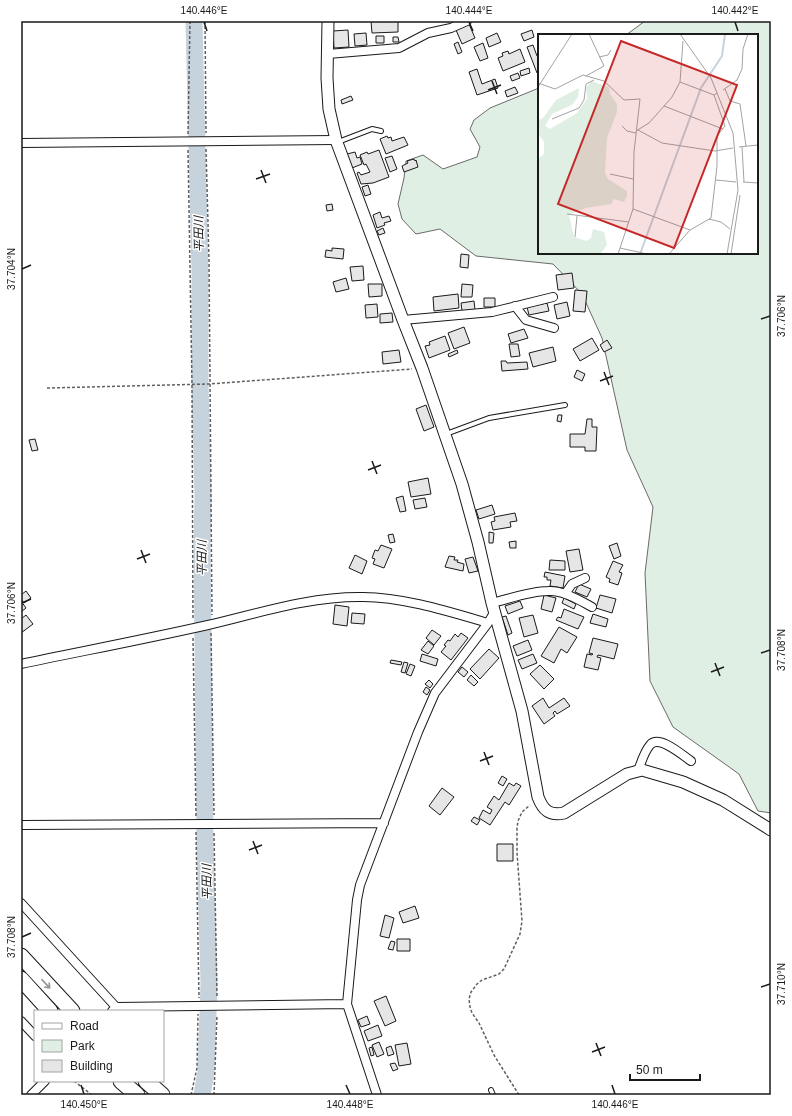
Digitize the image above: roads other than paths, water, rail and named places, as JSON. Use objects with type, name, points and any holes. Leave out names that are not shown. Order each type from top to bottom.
[{"type":"highway","points":[[21,956],[71,1010]]},
{"type":"highway","points":[[21,979],[49,1010]]},
{"type":"highway","points":[[122,1082],[137,1095]]},
{"type":"highway","points":[[147,1082],[162,1095]]},
{"type":"street","points":[[328,21],[327,78],[329,109],[337,141],[422,368],[462,484],[522,711],[539,800],[545,809],[551,813],[564,813],[627,774],[642,770],[683,782],[723,800],[771,830]]},
{"type":"street","points":[[328,54],[400,48],[428,33],[451,28],[468,21]]},
{"type":"street","points":[[21,143],[337,141]]},
{"type":"street","points":[[403,320],[492,312],[552,297]]},
{"type":"street","points":[[515,306],[526,320],[554,328]]},
{"type":"street","points":[[565,594],[572,584],[585,578]]},
{"type":"street","points":[[377,1095],[347,1004],[357,900],[360,885],[418,732],[435,693],[488,623],[494,607],[536,592],[549,591],[565,594],[592,607]]},
{"type":"street","points":[[21,664],[194,628],[311,601],[340,597],[365,596],[418,604],[488,623]]},
{"type":"street","points":[[638,771],[645,752],[651,744],[656,741],[675,749],[691,761]]},
{"type":"street","points":[[21,825],[384,823]]},
{"type":"street","points":[[21,903],[114,1009],[200,1005],[347,1004]]},
{"type":"street","points":[[21,1021],[34,1035]]},
{"type":"street","points":[[31,1095],[44,1082]]},
{"type":"lane","points":[[337,141],[372,129],[381,131]]},
{"type":"lane","points":[[445,434],[489,418],[565,406]]},
{"type":"waterway","name":"平田川","points":[[194,21],[200,272],[205,844],[209,983],[206,1072],[202,1095]]}]
